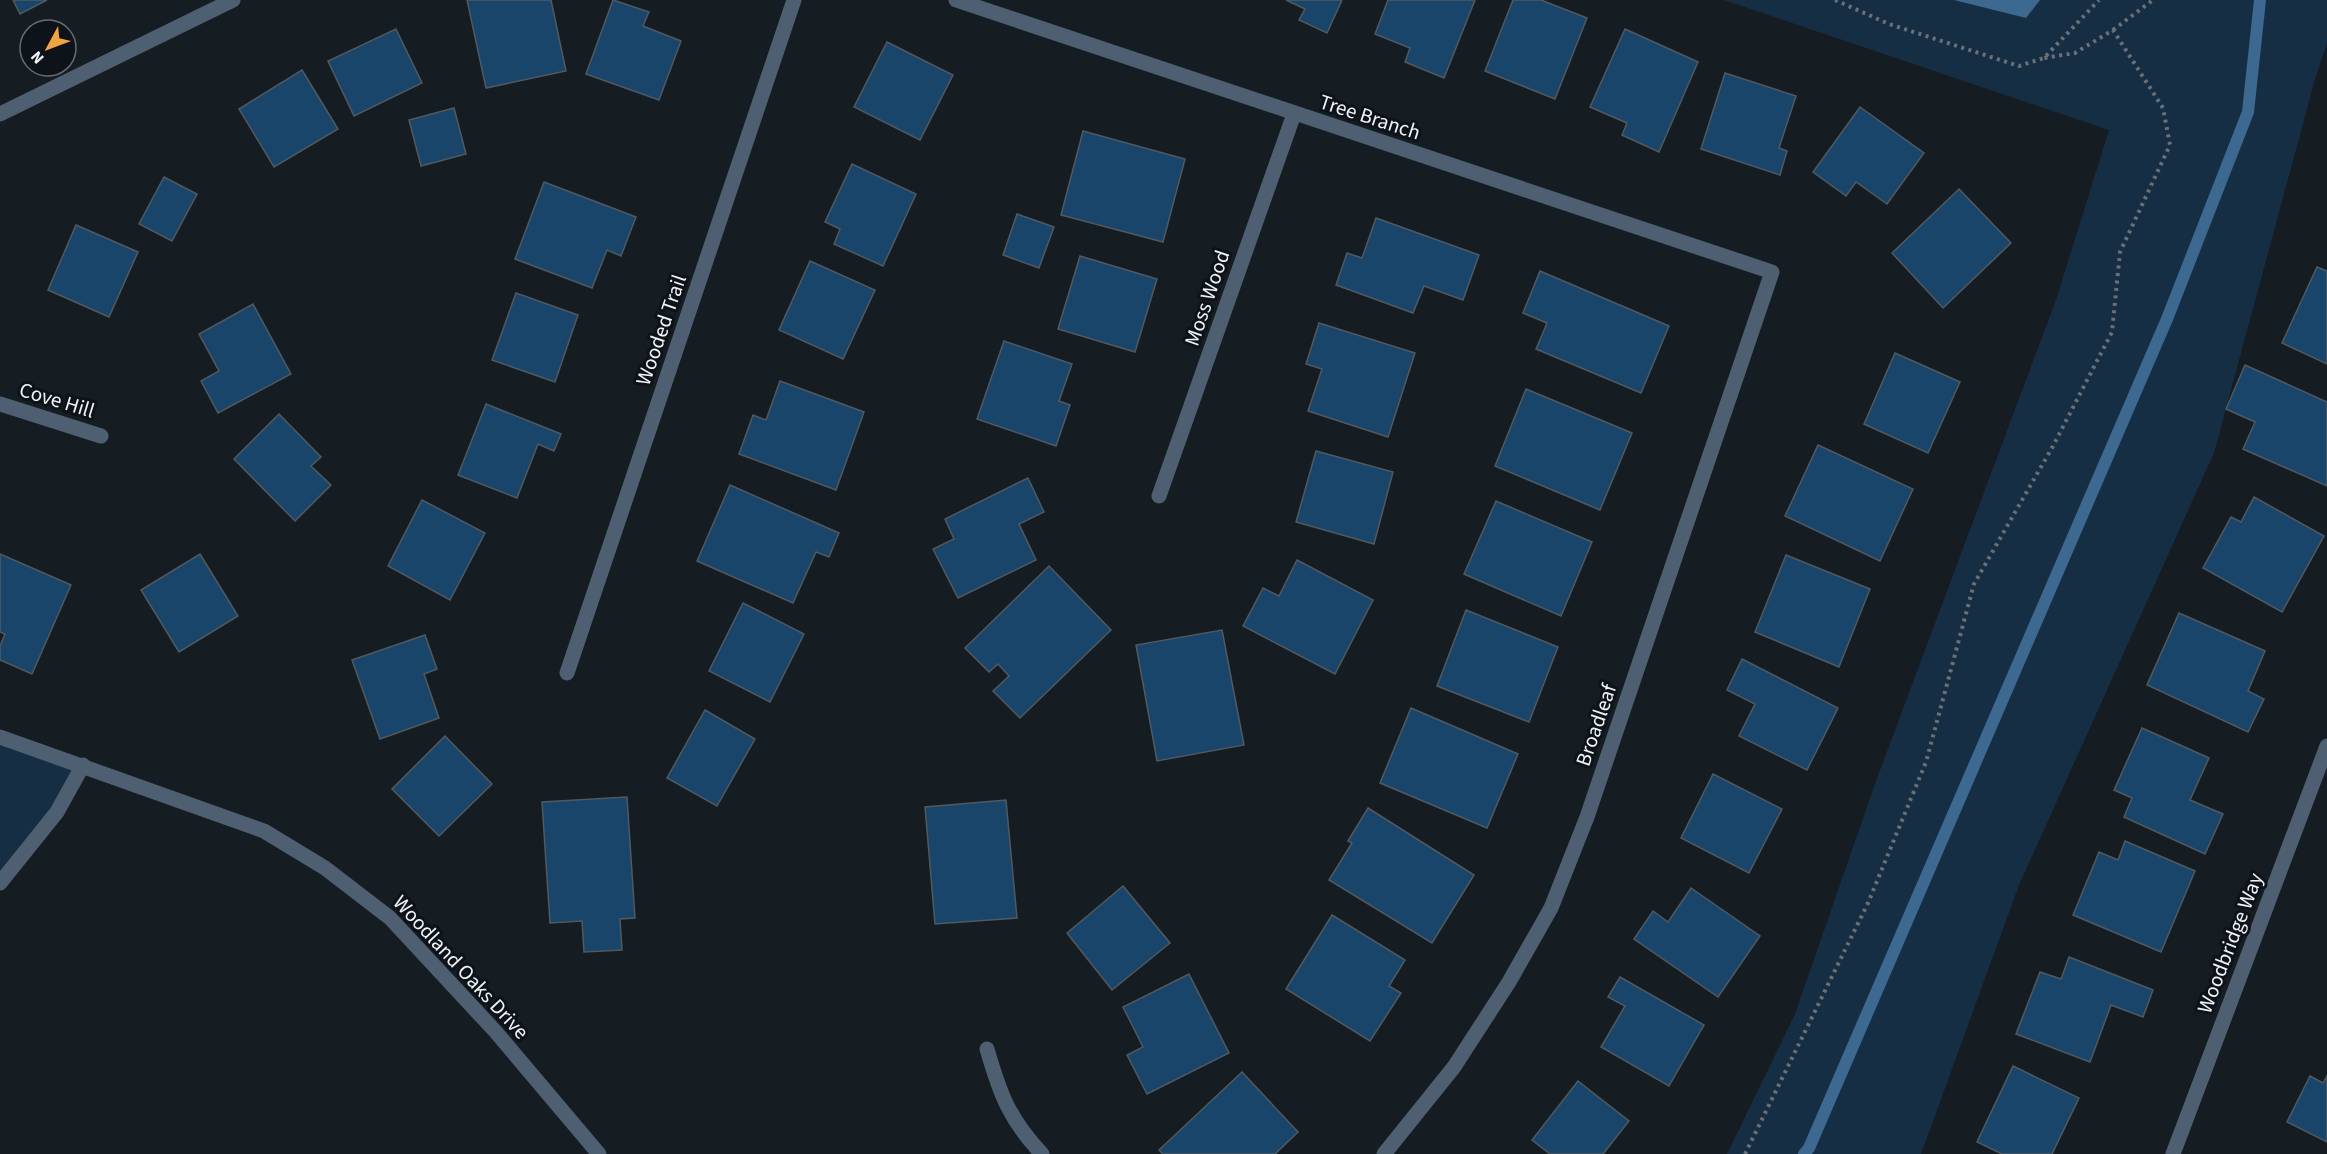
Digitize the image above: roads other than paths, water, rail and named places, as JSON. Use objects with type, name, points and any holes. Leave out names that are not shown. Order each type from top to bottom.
[{"type":"street","points":[[0,114],[233,0]]},
{"type":"street","name":"Wooded Trail","points":[[567,673],[794,0]]},
{"type":"street","name":"Tree Branch","points":[[956,0],[1772,272]]},
{"type":"street","name":"Moss Wood","points":[[1159,496],[1294,114]]},
{"type":"street","name":"Broadleaf","points":[[1384,1154],[1454,1067],[1509,982],[1551,908],[1587,817],[1772,272]]},
{"type":"street","name":"Cove Hill","points":[[0,404],[101,436]]},
{"type":"street","name":"Woodland Oaks Drive","points":[[0,737],[264,831],[325,868],[390,918],[495,1031],[599,1154]]},
{"type":"street","name":"Woodbridge Way","points":[[2173,1154],[2327,746]]},
{"type":"street","points":[[0,883],[57,812],[83,765]]},
{"type":"street","points":[[987,1049],[999,1092],[1021,1132],[1042,1154]]},
{"type":"waterway","points":[[1804,1154],[1809,1148],[2167,319],[2248,112],[2260,0]]}]
